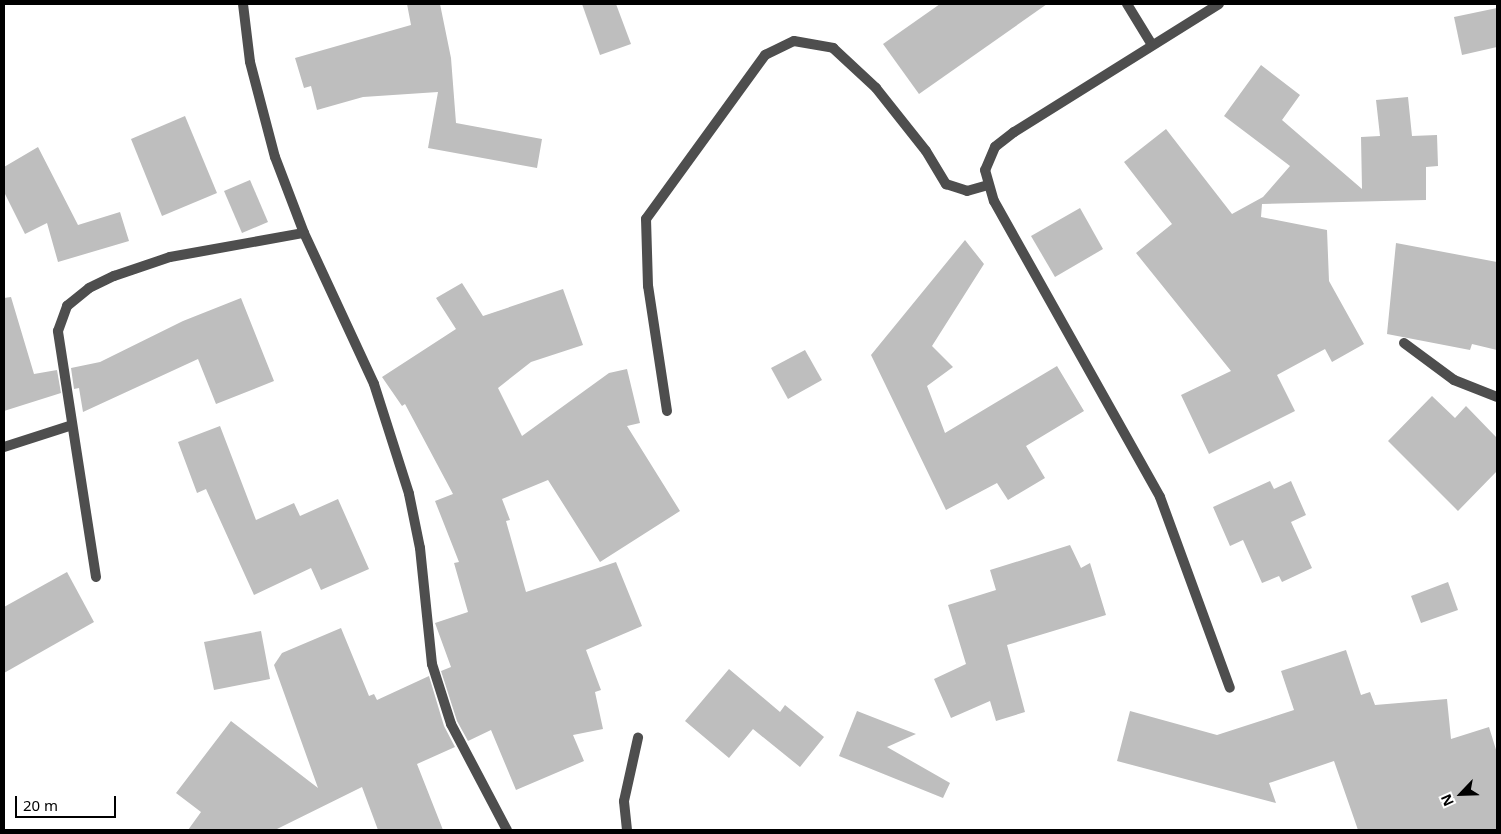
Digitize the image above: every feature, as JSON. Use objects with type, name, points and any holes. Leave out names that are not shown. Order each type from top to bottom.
[{"type":"street","points":[[243,4],[250,62],[275,157],[304,233],[374,384],[409,494],[420,548],[432,664],[452,724],[507,830]]},
{"type":"street","points":[[1127,4],[1152,45]]},
{"type":"street","points":[[1219,4],[995,147],[984,170],[988,186],[1160,497],[1230,688]]},
{"type":"street","points":[[668,411],[648,286],[646,219],[765,55],[794,41],[833,48],[876,88],[926,151],[946,184],[967,191],[988,186]]},
{"type":"street","points":[[96,577],[58,331],[67,306],[89,288],[114,276],[170,257],[304,233]]},
{"type":"street","points":[[1404,343],[1454,380],[1497,397]]},
{"type":"street","points":[[4,447],[72,425]]},
{"type":"street","points":[[627,830],[624,801],[638,738]]},
{"type":"building","points":[[407,4],[440,4],[451,58],[456,123],[542,139],[537,168],[428,148],[438,92],[363,97],[317,110],[311,86],[304,88],[295,58],[411,25]]},
{"type":"building","points":[[582,4],[616,4],[631,44],[600,55]]},
{"type":"building","points":[[940,4],[1047,4],[919,94],[883,44]]},
{"type":"building","points":[[1497,8],[1497,47],[1462,55],[1454,17]]},
{"type":"building","points":[[1261,65],[1300,95],[1282,120],[1362,189],[1361,137],[1380,136],[1376,100],[1408,97],[1412,136],[1437,135],[1438,166],[1426,167],[1426,200],[1262,204],[1261,217],[1327,230],[1329,281],[1364,344],[1332,362],[1325,349],[1277,375],[1295,411],[1209,454],[1181,395],[1231,371],[1136,253],[1172,224],[1124,162],[1166,129],[1232,214],[1263,197],[1290,166],[1224,116]]},
{"type":"building","points":[[185,116],[217,193],[162,216],[131,139]]},
{"type":"building","points":[[38,147],[78,225],[120,212],[129,241],[58,262],[47,223],[25,234],[4,192],[4,167]]},
{"type":"building","points":[[250,180],[268,222],[242,233],[224,191]]},
{"type":"building","points":[[1080,208],[1103,249],[1055,277],[1031,236]]},
{"type":"building","points":[[965,240],[984,264],[932,346],[953,367],[927,386],[945,433],[1057,366],[1084,411],[1026,446],[1045,478],[1008,500],[997,483],[946,510],[871,355]]},
{"type":"building","points":[[1396,243],[1497,262],[1497,350],[1472,344],[1470,350],[1387,334]]},
{"type":"building","points":[[462,283],[483,316],[563,289],[583,345],[531,362],[498,388],[522,436],[609,373],[627,369],[640,423],[627,426],[680,511],[600,562],[548,480],[502,499],[510,520],[506,521],[526,592],[616,562],[642,626],[586,650],[601,690],[595,692],[603,729],[573,735],[584,761],[516,790],[491,730],[468,741],[457,721],[441,671],[451,667],[435,623],[468,612],[454,563],[459,562],[435,501],[453,494],[405,404],[402,406],[382,377],[456,329],[436,298]]},
{"type":"building","points":[[11,297],[34,374],[57,370],[61,393],[4,411],[4,298]]},
{"type":"building","points":[[241,298],[274,381],[216,404],[198,359],[83,412],[79,388],[74,389],[71,368],[100,362],[183,321]]},
{"type":"building","points":[[805,350],[822,380],[788,399],[771,368]]},
{"type":"building","points":[[1432,396],[1455,418],[1466,406],[1497,438],[1497,471],[1458,511],[1388,441]]},
{"type":"building","points":[[220,426],[256,520],[294,503],[300,516],[338,499],[369,569],[321,590],[311,568],[254,595],[206,489],[197,493],[178,442]]},
{"type":"building","points":[[1270,481],[1274,489],[1291,481],[1306,515],[1291,522],[1312,568],[1282,582],[1279,576],[1262,583],[1243,540],[1230,546],[1213,507]]},
{"type":"building","points":[[1070,545],[1081,568],[1090,563],[1106,615],[1007,645],[1025,712],[996,721],[990,701],[951,718],[934,679],[966,664],[948,605],[996,590],[990,570]]},
{"type":"building","points":[[67,572],[94,622],[4,673],[4,607]]},
{"type":"building","points":[[1448,582],[1458,610],[1421,623],[1411,596]]},
{"type":"building","points":[[341,628],[369,696],[374,694],[377,700],[429,676],[444,726],[455,747],[417,764],[443,830],[378,830],[362,787],[275,830],[188,830],[201,812],[176,793],[231,721],[318,788],[274,665],[282,653]]},
{"type":"building","points":[[261,631],[270,679],[214,690],[204,642]]},
{"type":"building","points":[[1346,650],[1361,695],[1370,692],[1375,705],[1447,699],[1451,739],[1489,727],[1497,753],[1497,830],[1358,830],[1334,761],[1269,783],[1276,803],[1117,761],[1130,711],[1217,735],[1294,710],[1281,671]]},
{"type":"building","points":[[729,669],[780,712],[785,705],[824,737],[800,767],[753,729],[729,758],[685,721]]},
{"type":"building","points":[[857,711],[916,734],[887,747],[950,783],[943,798],[839,756]]}]
